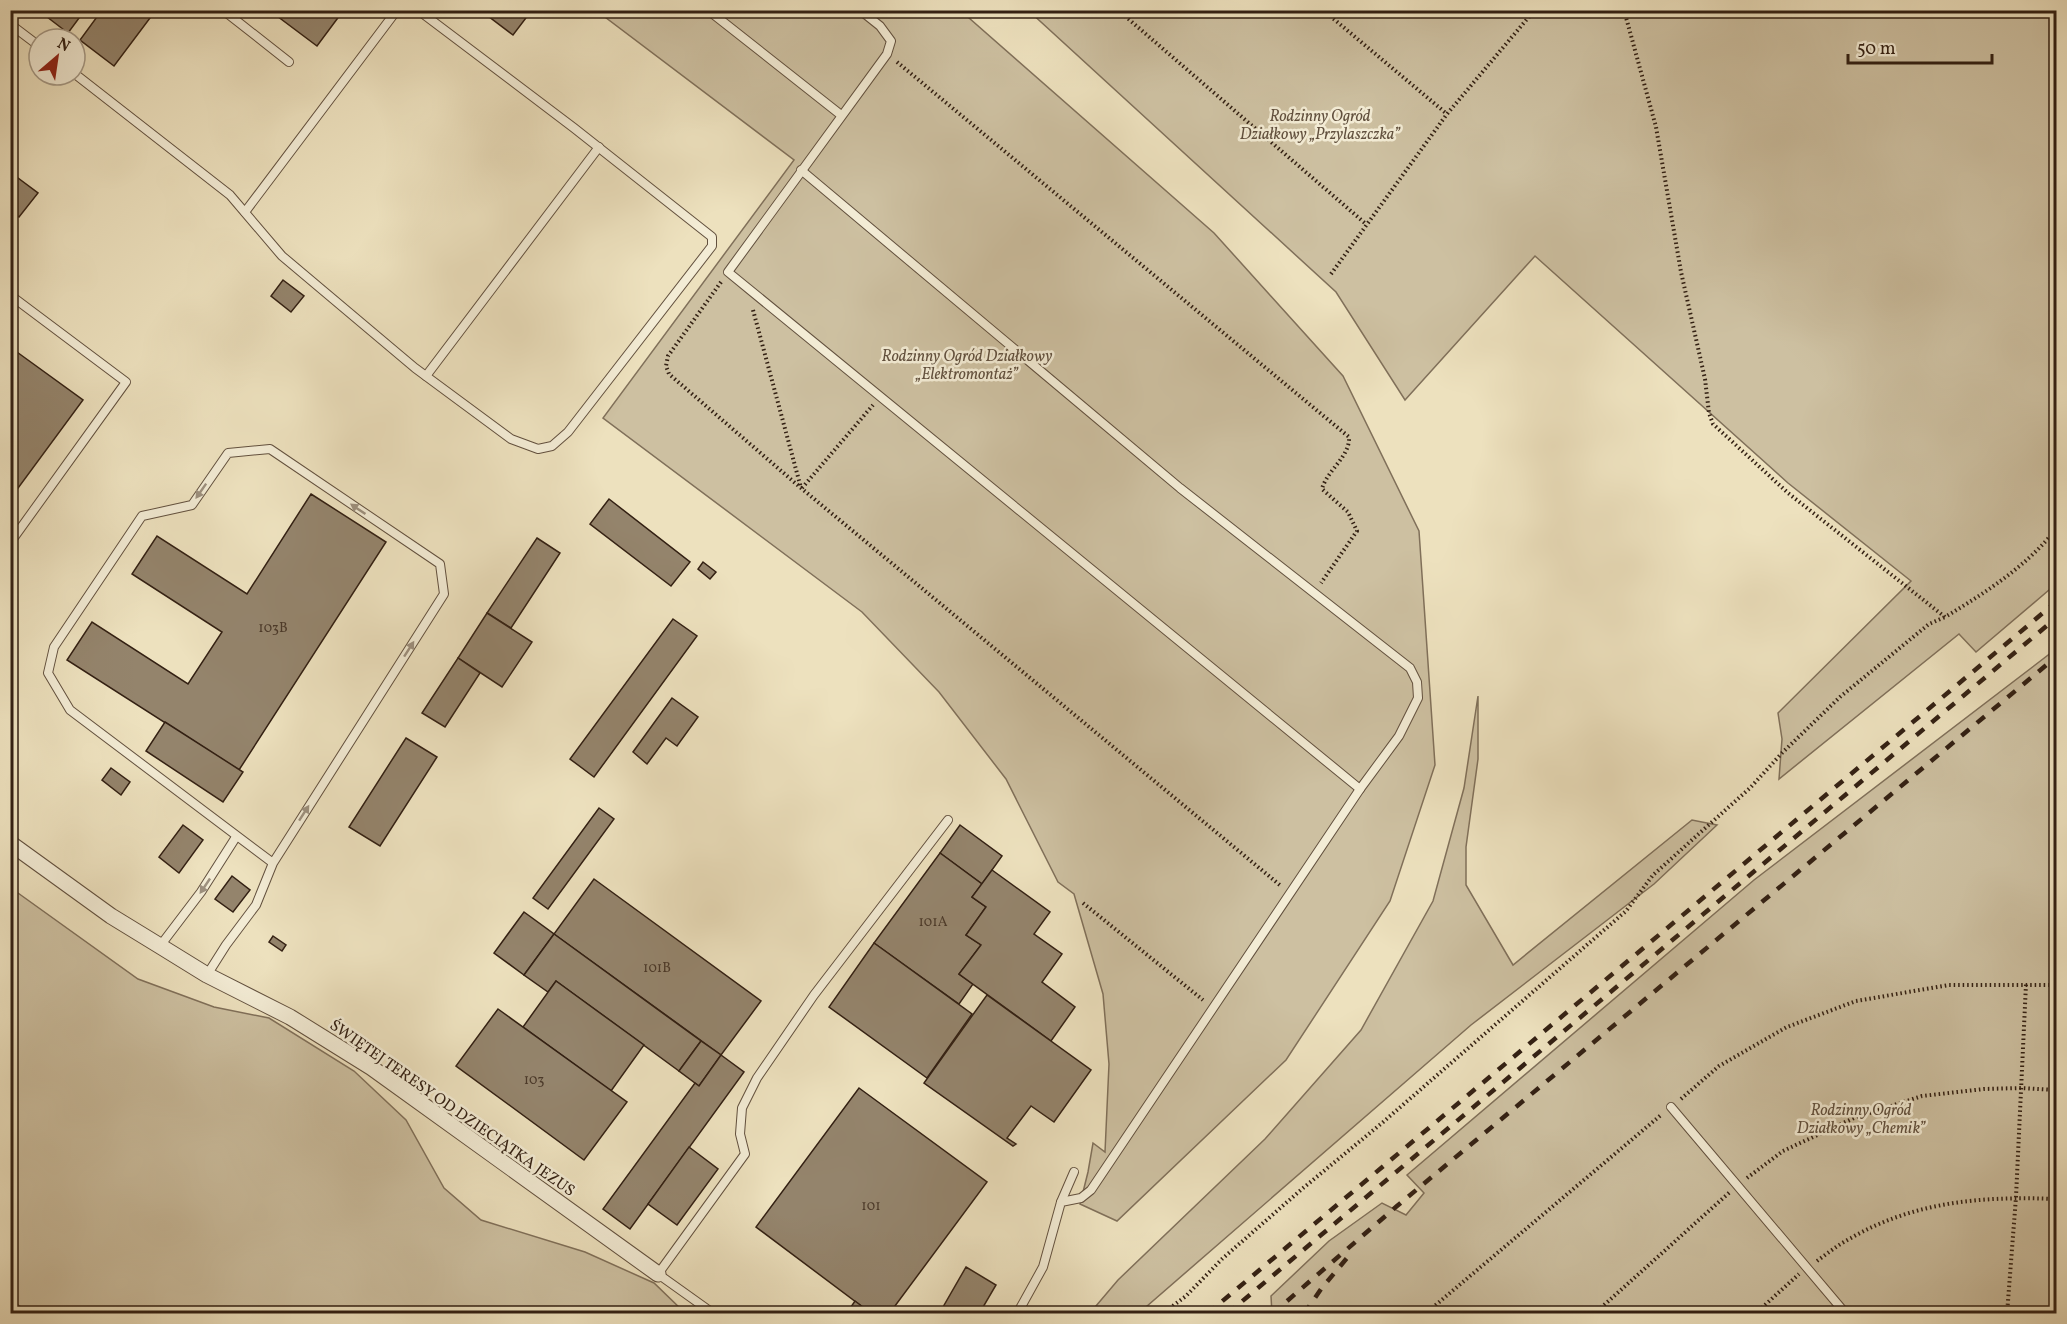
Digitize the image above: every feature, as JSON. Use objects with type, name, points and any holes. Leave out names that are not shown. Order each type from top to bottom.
[{"type":"street","name":"ŚWIĘTEJ TERESY OD DZIECIĄTKA JEZUS","points":[[10,843],[111,916],[207,975],[290,1017],[372,1068],[658,1274]]},
{"type":"lane","points":[[223,10],[289,62]]},
{"type":"lane","points":[[244,212],[397,10]]},
{"type":"lane","points":[[87,83],[230,195],[282,256],[426,376],[511,439],[538,449],[552,446],[568,432],[712,246],[712,237],[599,147],[418,10]]},
{"type":"lane","points":[[708,10],[841,115]]},
{"type":"lane","points":[[860,10],[879,26],[891,41],[887,54],[728,272],[1360,789]]},
{"type":"lane","points":[[10,24],[27,37]]},
{"type":"lane","points":[[426,376],[599,147]]},
{"type":"lane","points":[[801,170],[1180,488],[1410,668],[1419,688],[1418,698],[1399,736],[1360,789],[1091,1190],[1081,1198],[1061,1202]]},
{"type":"lane","points":[[10,295],[126,382],[10,543]]},
{"type":"lane","points":[[207,975],[256,905],[273,863],[444,594],[440,564],[270,449],[228,453],[192,505],[142,516],[54,646],[48,673],[70,710],[273,863]]},
{"type":"lane","points":[[714,1314],[658,1274],[746,1154],[740,1134],[742,1108],[757,1078],[814,995],[948,820]]},
{"type":"lane","points":[[160,946],[201,892],[236,837]]},
{"type":"lane","points":[[1671,1107],[1846,1314]]},
{"type":"lane","points":[[1017,1314],[1043,1267],[1059,1216],[1061,1202],[1074,1172]]},
{"type":"path","points":[[1118,10],[1366,224]]},
{"type":"path","points":[[1323,10],[1447,114]]},
{"type":"path","points":[[1331,274],[1447,114],[1533,12],[1532,10]]},
{"type":"path","points":[[1624,10],[1656,127],[1681,272],[1713,424],[1788,493],[1945,616]]},
{"type":"path","points":[[887,54],[1349,437],[1349,446],[1324,481],[1322,489],[1348,512],[1357,531],[1314,593]]},
{"type":"path","points":[[728,272],[668,356],[666,366],[669,374],[801,488],[1291,894]]},
{"type":"path","points":[[747,286],[801,488]]},
{"type":"path","points":[[801,488],[880,396]]},
{"type":"path","points":[[1162,1314],[1186,1296],[1222,1259],[1293,1196],[1382,1123],[1626,911],[1653,876],[1750,788],[1782,753],[1840,697],[1929,624],[1985,593],[2044,545],[2056,529]]},
{"type":"path","points":[[1083,903],[1213,1008]]},
{"type":"path","points":[[2007,1314],[2016,1197],[2026,984]]},
{"type":"path","points":[[1425,1314],[1719,1066],[1786,1027],[1856,1001],[1949,985],[2056,985]]},
{"type":"path","points":[[1594,1314],[1738,1185],[1783,1151],[1854,1118],[1922,1096],[1984,1089],[2056,1090]]},
{"type":"path","points":[[1755,1314],[1807,1267],[1851,1238],[1899,1215],[1962,1200],[2016,1197],[2056,1199]]},
{"type":"green space","name":"Rodzinny Ogród Działkowy „Elektromontaż”","points":[[597,11],[961,11],[1214,233],[1343,376],[1419,531],[1435,765],[1390,901],[1286,1060],[1117,1221],[1080,1204],[1093,1143],[1105,1152],[1109,1064],[1103,994],[1074,894],[1058,882],[1006,779],[939,692],[862,612],[603,418],[794,160]]},
{"type":"green space","name":"Rodzinny Ogród Działkowy „Przylaszczka”","points":[[1029,11],[2056,11],[2056,584],[1976,652],[1959,634],[1779,779],[1782,739],[1778,713],[1911,581],[1788,483],[1535,256],[1405,400],[1336,292]]},
{"type":"green space","name":"Rodzinny Ogród Działkowy „Chemik”","points":[[2056,649],[2056,1313],[1272,1314],[1271,1296],[1329,1241],[1382,1203],[1406,1215],[1424,1193],[1407,1175],[1754,880]]},
{"type":"green space","points":[[1478,696],[1478,759],[1466,847],[1466,885],[1513,965],[1692,820],[1717,825],[1654,884],[1471,1025],[1139,1313],[1090,1313],[1118,1280],[1265,1139],[1361,1030],[1433,901],[1464,788]]},
{"type":"green space","points":[[11,888],[138,979],[214,1007],[269,1018],[354,1071],[406,1120],[444,1188],[481,1220],[585,1252],[654,1283],[685,1313],[27,1313],[10,1299]]},
{"type":"building","points":[[38,10],[85,10],[72,27],[60,27]]},
{"type":"building","points":[[102,10],[156,10],[114,66],[87,45],[87,30]]},
{"type":"building","points":[[269,10],[335,10],[340,15],[317,46]]},
{"type":"building","points":[[480,10],[532,10],[513,35]]},
{"type":"building","points":[[10,172],[38,193],[19,217],[10,211]]},
{"type":"building","points":[[283,280],[304,296],[291,312],[271,296]]},
{"type":"building","points":[[10,347],[83,400],[10,499]]},
{"type":"building","points":[[311,494],[386,542],[239,770],[67,660],[92,622],[188,684],[222,632],[132,574],[157,536],[247,594]]},
{"type":"building","points":[[609,499],[690,562],[671,586],[590,524]]},
{"type":"building","points":[[537,538],[560,553],[511,628],[487,613]]},
{"type":"building","points":[[703,562],[716,572],[710,579],[698,569]]},
{"type":"building","points":[[487,613],[532,642],[502,687],[458,658]]},
{"type":"building","points":[[673,619],[697,636],[594,777],[570,759]]},
{"type":"building","points":[[458,658],[480,673],[445,727],[422,713]]},
{"type":"building","points":[[672,698],[698,717],[677,746],[666,738],[647,764],[633,752]]},
{"type":"building","points":[[165,722],[243,772],[223,802],[146,751]]},
{"type":"building","points":[[406,738],[437,757],[380,846],[349,827]]},
{"type":"building","points":[[111,768],[130,782],[121,795],[102,780]]},
{"type":"building","points":[[599,808],[614,819],[548,909],[533,898]]},
{"type":"building","points":[[183,825],[203,840],[179,873],[159,857]]},
{"type":"building","points":[[960,825],[1002,856],[982,884],[940,853]]},
{"type":"building","points":[[940,853],[982,884],[972,897],[986,907],[966,935],[981,945],[959,974],[973,984],[959,1004],[874,943]]},
{"type":"building","points":[[992,870],[1050,912],[1034,934],[1062,954],[1042,982],[1075,1007],[1051,1041],[959,974],[981,945],[966,935],[986,907],[972,897]]},
{"type":"building","points":[[232,876],[250,890],[233,912],[215,899]]},
{"type":"building","points":[[594,879],[761,1001],[721,1055],[554,934]]},
{"type":"building","points":[[524,912],[554,934],[524,975],[494,953]]},
{"type":"building","points":[[554,934],[701,1041],[679,1071],[556,981],[548,992],[524,975]]},
{"type":"building","points":[[273,936],[286,945],[282,951],[269,942]]},
{"type":"building","points":[[874,943],[972,1014],[927,1078],[829,1007]]},
{"type":"building","points":[[556,981],[644,1045],[611,1091],[523,1027]]},
{"type":"building","points":[[987,995],[1091,1070],[1054,1122],[1031,1106],[1007,1138],[1016,1144],[1013,1146],[924,1083]]},
{"type":"building","points":[[498,1009],[627,1102],[584,1160],[456,1066]]},
{"type":"building","points":[[701,1041],[721,1055],[699,1086],[679,1071]]},
{"type":"building","points":[[721,1055],[744,1072],[630,1229],[603,1209],[695,1083],[699,1086]]},
{"type":"building","points":[[859,1088],[987,1182],[889,1314],[872,1314],[756,1227]]},
{"type":"building","points":[[689,1147],[718,1169],[677,1225],[648,1204]]},
{"type":"building","points":[[966,1267],[996,1285],[979,1314],[939,1314]]},
{"type":"building","points":[[855,1301],[872,1314],[846,1314]]},
{"type":"railway","points":[[1207,1314],[2056,602]]},
{"type":"railway","points":[[1227,1314],[2056,618]]},
{"type":"railway","points":[[1272,1314],[1397,1206],[2056,657]]},
{"type":"railway","points":[[1304,1314],[1347,1258]]}]
